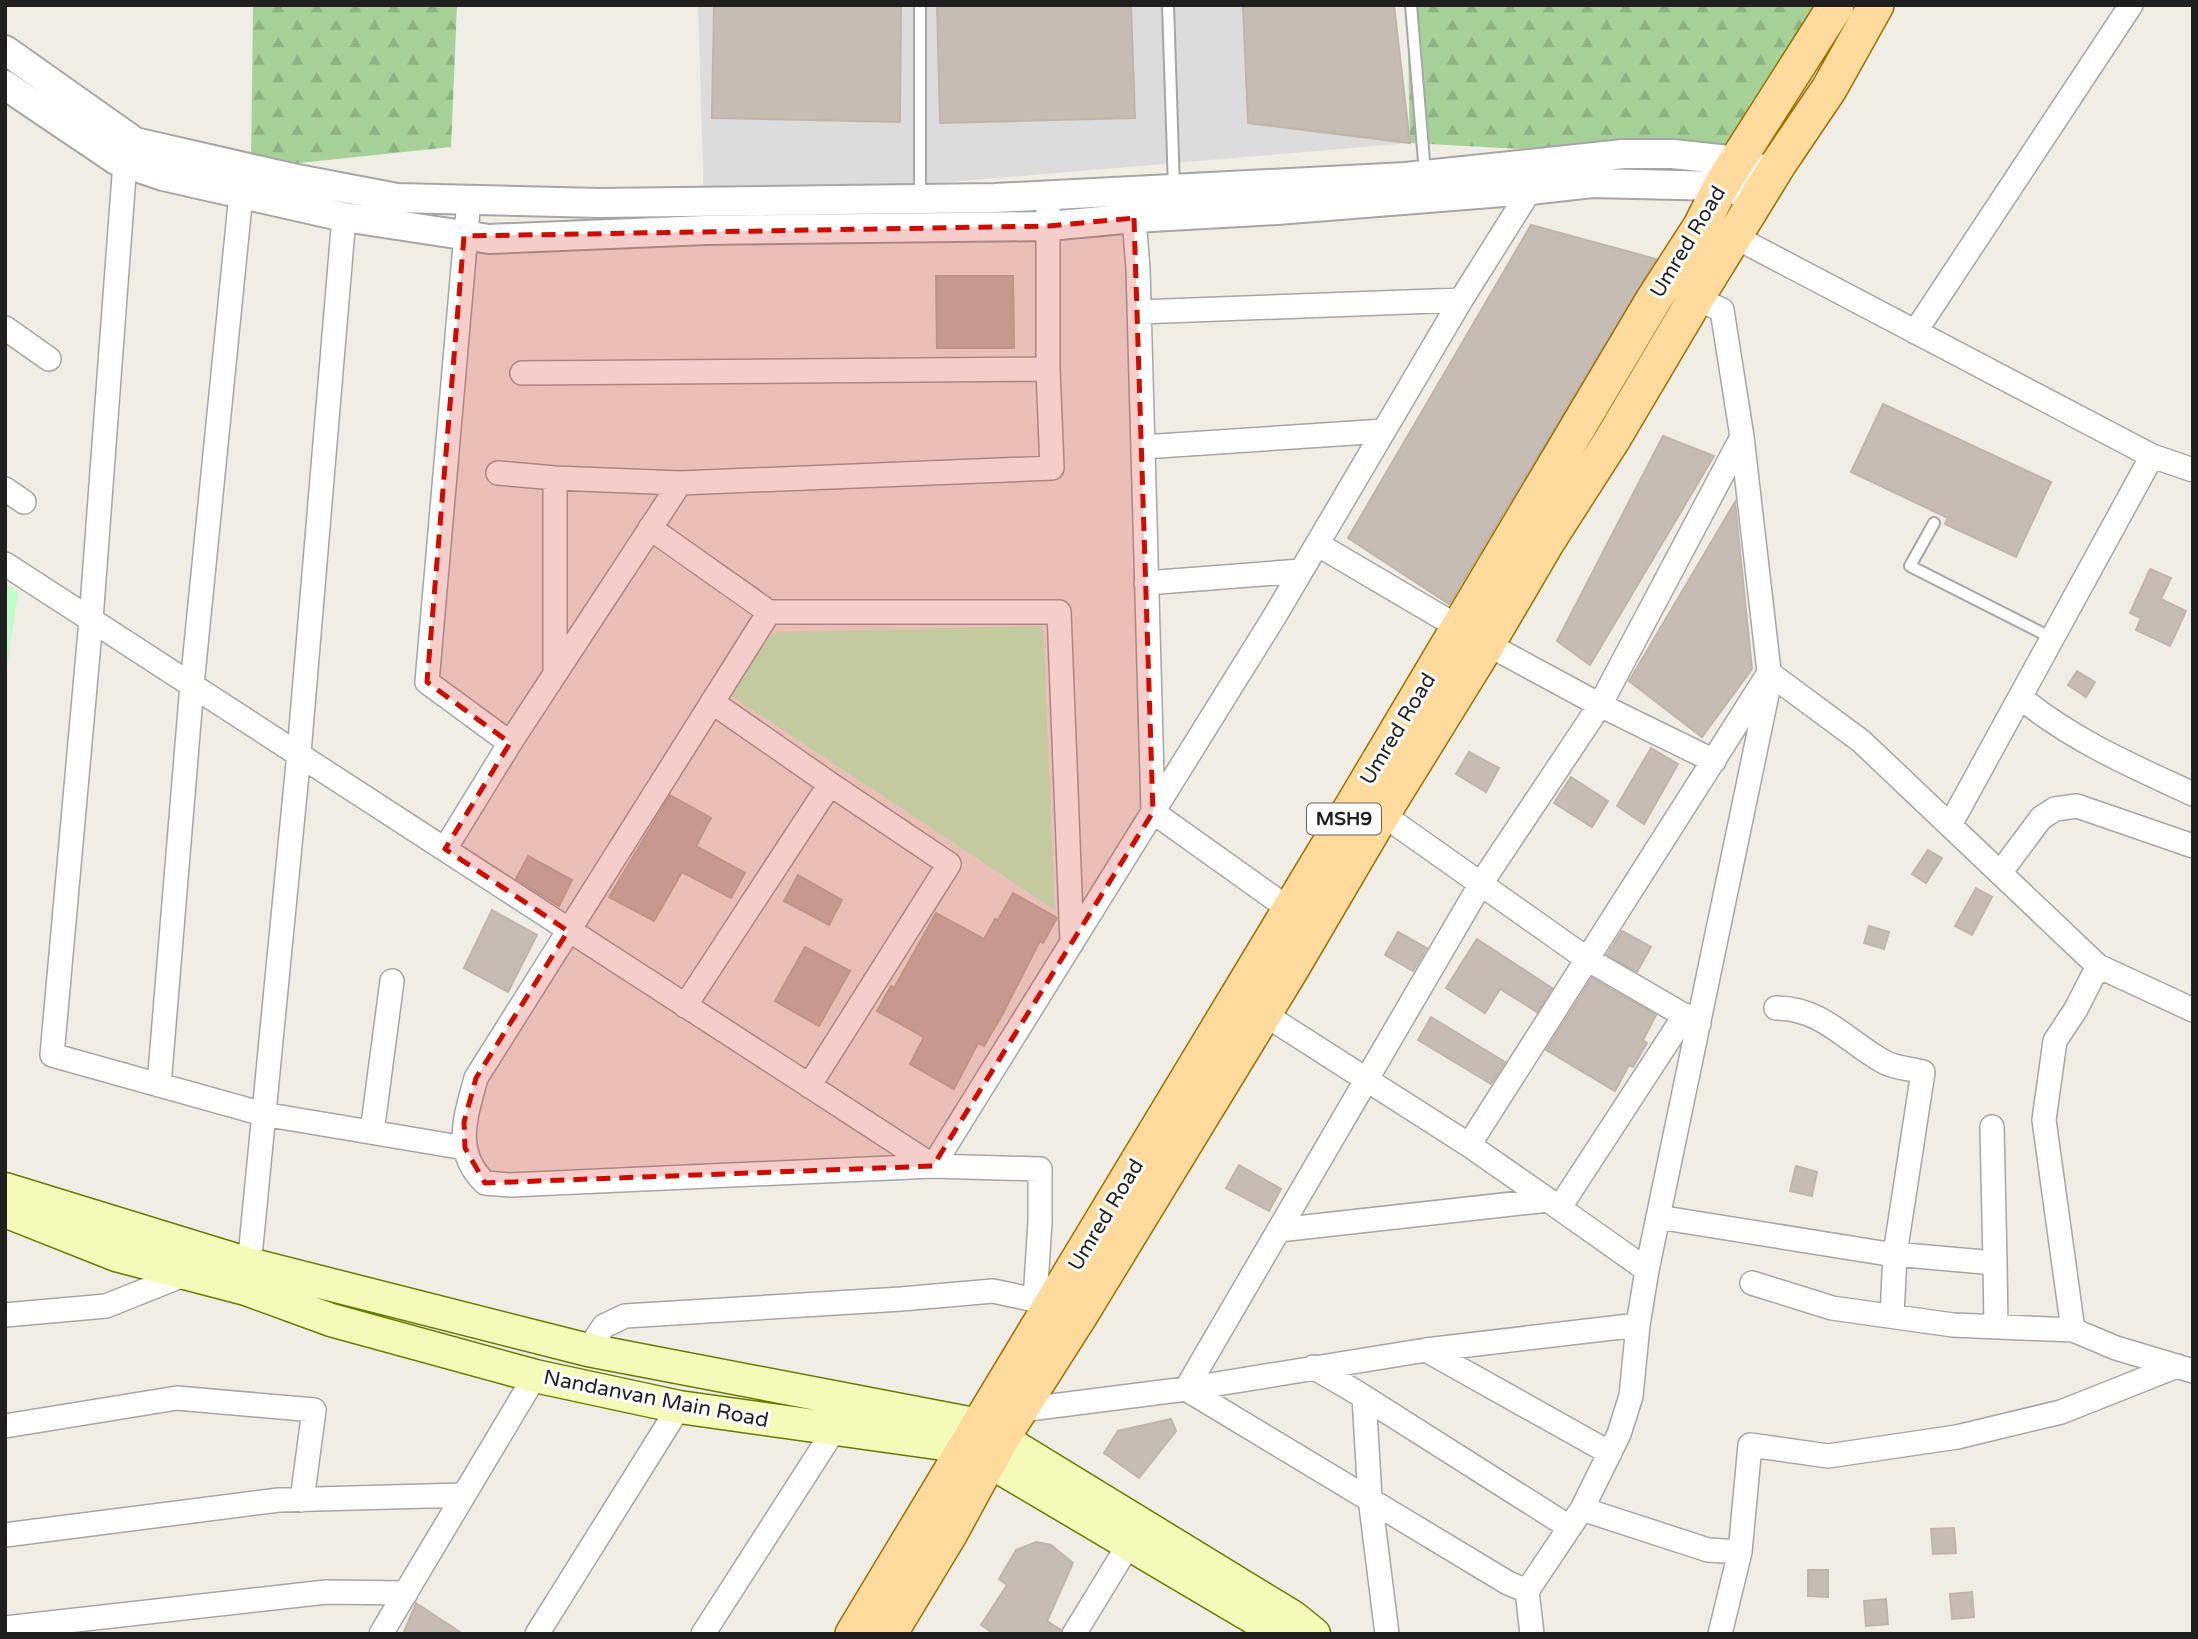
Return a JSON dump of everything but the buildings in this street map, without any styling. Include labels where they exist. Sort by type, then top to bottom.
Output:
[{"type":"main road","name":"Umred Road","points":[[853,1634],[1009,1402],[1054,1310],[1289,909],[1473,636],[1602,386],[1730,173],[1836,5]]},
{"type":"main road","points":[[1054,1310],[1264,1014],[1382,814],[1473,636],[1548,540],[1766,185],[1829,89],[1876,5]]},
{"type":"main road","points":[[1602,386],[1633,405]]},
{"type":"main road","points":[[5,1189],[248,1276],[588,1350],[983,1443],[1293,1617],[1314,1634]]},
{"type":"main road","name":"Nandanvan Main Road","points":[[5,1211],[116,1255],[186,1274],[248,1276],[331,1320],[535,1376],[678,1407],[834,1430],[983,1443],[1129,1544],[1280,1634]]},
{"type":"main road","points":[[889,1634],[950,1533],[983,1443]]},
{"type":"street","points":[[1915,332],[2131,5]]},
{"type":"street","points":[[5,50],[135,142],[292,178],[397,198],[599,203],[1048,195],[1425,175],[1623,155],[1673,154],[1766,185]]},
{"type":"street","points":[[5,85],[116,160],[163,176],[344,217],[489,239],[706,230],[1049,226],[1134,218],[1256,212],[1730,173]]},
{"type":"street","points":[[125,162],[91,620],[52,1055],[263,1114],[465,1148]]},
{"type":"street","points":[[933,1166],[1301,571],[1461,300],[1530,190]]},
{"type":"street","points":[[159,1085],[192,685],[241,194]]},
{"type":"street","points":[[498,473],[680,483],[1052,468],[1048,369],[1048,195]]},
{"type":"street","points":[[469,199],[426,682],[510,743]]},
{"type":"street","points":[[248,1276],[299,753],[344,217]]},
{"type":"street","points":[[1134,218],[1153,812]]},
{"type":"street","points":[[1704,220],[2152,456],[2193,470]]},
{"type":"street","points":[[1532,1634],[1527,1591],[1576,1518],[1619,1434],[1631,1396],[1638,1325],[1692,1019],[1770,680],[1742,436],[1722,310],[1696,298],[1668,277]]},
{"type":"street","points":[[1139,312],[1461,300]]},
{"type":"street","points":[[5,328],[49,359]]},
{"type":"street","points":[[522,373],[1048,369]]},
{"type":"street","points":[[1143,447],[1384,431]]},
{"type":"street","points":[[1186,1389],[1480,885],[1600,705],[1742,436]]},
{"type":"street","points":[[1950,825],[2152,456]]},
{"type":"street","points":[[555,478],[555,674]]},
{"type":"street","points":[[445,849],[510,743],[680,483]]},
{"type":"street","points":[[650,528],[769,612],[1059,612],[1072,943]]},
{"type":"street","points":[[1317,544],[1473,636],[1600,705],[1714,761]]},
{"type":"street","points":[[5,564],[933,1166]]},
{"type":"street","points":[[1146,583],[1301,571]]},
{"type":"street","points":[[588,1350],[604,1326],[625,1317],[901,1299],[993,1290],[1054,1310],[1040,1222],[1040,1169],[933,1166],[510,1185],[485,1183],[474,1172],[465,1148],[464,1122],[476,1077],[769,612]]},
{"type":"street","points":[[1469,1145],[1769,673]]},
{"type":"street","points":[[1769,673],[1861,741],[2098,966],[2193,1010]]},
{"type":"street","points":[[2020,697],[2047,719],[2107,754],[2193,794]]},
{"type":"street","points":[[712,702],[949,864],[809,1086]]},
{"type":"street","points":[[685,1006],[830,785]]},
{"type":"street","points":[[2000,873],[2041,818],[2055,809],[2077,806],[2193,846]]},
{"type":"street","points":[[1153,812],[1289,909]]},
{"type":"street","points":[[1382,814],[1587,959],[1692,1019]]},
{"type":"street","points":[[2073,1331],[2044,1120],[2055,1041],[2076,1009],[2098,966]]},
{"type":"street","points":[[372,1132],[392,981]]},
{"type":"street","points":[[1776,1008],[1788,1008],[1813,1015],[1888,1063],[1923,1072],[1895,1254],[1892,1317]]},
{"type":"street","points":[[1264,1014],[1469,1145],[1647,1270]]},
{"type":"street","points":[[1279,1230],[1554,1203],[1692,1019]]},
{"type":"street","points":[[1992,1127],[1996,1327]]},
{"type":"street","points":[[1658,1217],[1895,1254],[1995,1263]]},
{"type":"street","points":[[5,1315],[106,1306],[186,1274]]},
{"type":"street","points":[[1752,1283],[1832,1308],[1892,1317],[1953,1325],[2073,1331],[2116,1348],[2185,1369]]},
{"type":"street","points":[[1009,1402],[1186,1389],[1426,1350],[1638,1325]]},
{"type":"street","points":[[1426,1350],[1610,1453]]},
{"type":"street","points":[[1313,1367],[1576,1518],[1708,1550],[1740,1552]]},
{"type":"street","points":[[1720,1634],[1740,1552],[1750,1445],[1828,1455],[1957,1437],[2062,1412],[2185,1369]]},
{"type":"street","points":[[381,1634],[535,1376]]},
{"type":"street","points":[[1186,1389],[1508,1583],[1527,1591]]},
{"type":"street","points":[[1364,1397],[1370,1498],[1387,1634]]},
{"type":"street","points":[[5,1426],[177,1398],[314,1410],[302,1500]]},
{"type":"street","points":[[537,1634],[678,1407]]},
{"type":"street","points":[[703,1634],[834,1430]]},
{"type":"street","points":[[5,1535],[279,1500],[464,1495]]},
{"type":"street","points":[[1074,1634],[1129,1544]]},
{"type":"street","points":[[5,1628],[326,1592],[406,1593]]},
{"type":"lane","points":[[920,5],[920,198]]},
{"type":"lane","points":[[1168,5],[1174,188]]},
{"type":"lane","points":[[1410,5],[1425,175]]},
{"type":"lane","points":[[1934,523],[1910,566],[2052,638]]},
{"type":"highlighted area","points":[[1134,218],[1153,812],[933,1166],[485,1183],[465,1148],[464,1122],[476,1078],[568,931],[445,849],[510,743],[427,682],[464,236],[1049,226]]},
{"type":"shaded area","points":[[698,5],[1394,5],[1410,143],[704,203]]},
{"type":"green space","points":[[253,5],[457,5],[451,147],[251,168]]},
{"type":"green space","points":[[1407,5],[1836,5],[1738,161],[1410,143]]},
{"type":"green space","points":[[5,584],[18,592],[5,683]]},
{"type":"green space","points":[[1043,626],[1055,910],[732,696],[767,638],[778,632]]}]
